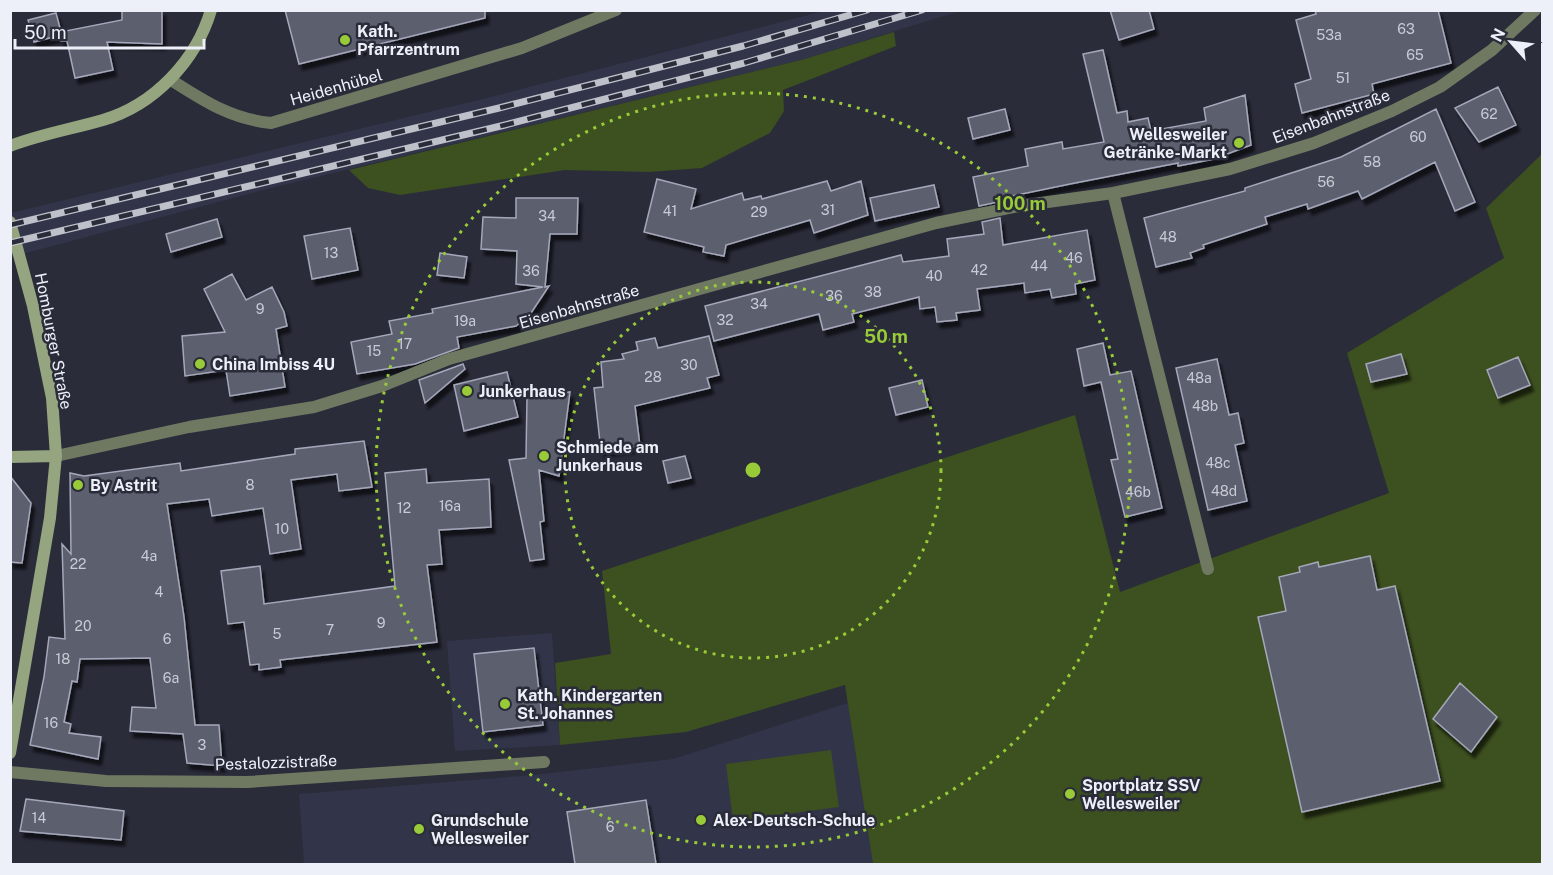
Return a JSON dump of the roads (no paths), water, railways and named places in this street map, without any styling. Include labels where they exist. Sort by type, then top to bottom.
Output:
[{"type":"main road","points":[[10,146],[41,134],[105,120],[145,101],[171,80],[195,47],[206,28],[211,10]]},
{"type":"main road","name":"Homburger Straße","points":[[10,222],[33,306],[52,399],[56,456],[50,518],[10,753]]},
{"type":"main road","points":[[10,457],[56,456]]},
{"type":"street","name":"Heidenhübel","points":[[171,80],[221,111],[246,120],[271,123],[522,48],[588,15],[616,10]]},
{"type":"street","name":"Eisenbahnstraße","points":[[56,456],[189,427],[314,407],[382,386],[449,359],[936,223],[1019,206],[1113,193],[1230,169],[1314,143],[1392,111],[1440,87],[1492,50],[1535,10]]},
{"type":"street","points":[[1113,193],[1208,569]]},
{"type":"street","name":"Pestalozzistraße","points":[[10,772],[106,781],[247,782],[544,762]]},
{"type":"railway","points":[[10,225],[499,108],[743,46],[867,10]]},
{"type":"railway","points":[[10,243],[505,125],[744,63],[922,10]]},
{"type":"place","name":"Kath. Pfarrzentrum","points":[[345,40]]},
{"type":"place","name":"Wellesweiler Getränke-Markt","points":[[1239,143]]},
{"type":"place","name":"China Imbiss 4U","points":[[200,364]]},
{"type":"place","name":"Junkerhaus","points":[[467,391]]},
{"type":"place","name":"Schmiede am Junkerhaus","points":[[544,456]]},
{"type":"place","name":"By Astrit","points":[[78,485]]},
{"type":"place","name":"Kath. Kindergarten St. Johannes","points":[[505,704]]},
{"type":"place","name":"Sportplatz SSV Wellesweiler","points":[[1070,794]]},
{"type":"place","name":"Alex-Deutsch-Schule","points":[[701,820]]},
{"type":"place","name":"Grundschule Wellesweiler","points":[[419,829]]}]
